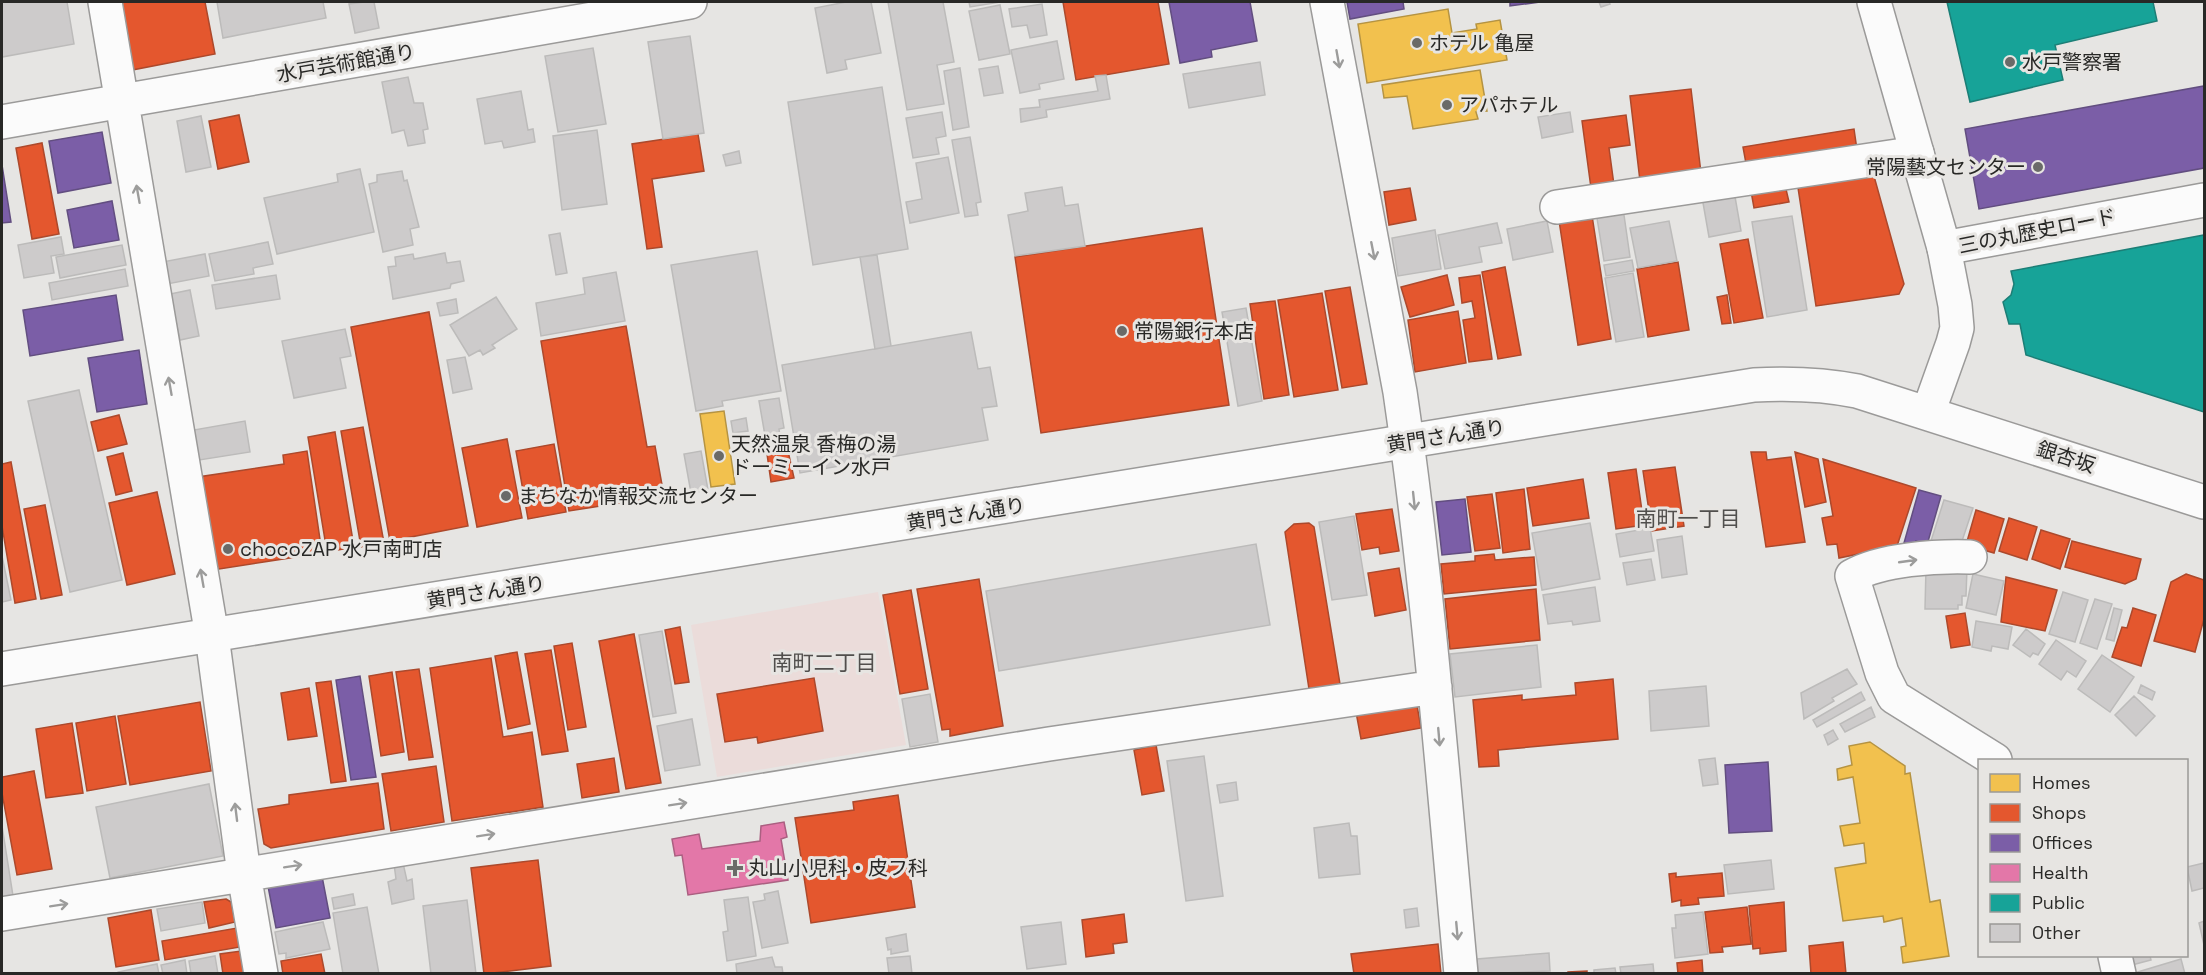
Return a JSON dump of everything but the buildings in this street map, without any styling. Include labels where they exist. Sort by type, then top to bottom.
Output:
[{"type":"main road","points":[[105,2],[212,636],[244,874],[261,974]]},
{"type":"main road","name":"水戸芸術館通り","points":[[2,122],[690,2]]},
{"type":"main road","points":[[1328,2],[1408,443],[1435,687],[1461,974]]},
{"type":"main road","name":"三の丸歴史ロード","points":[[1874,2],[1944,248],[2205,200]]},
{"type":"main road","points":[[1557,207],[1917,153]]},
{"type":"main road","points":[[1928,412],[1957,328],[1944,248]]},
{"type":"main road","name":"黄門さん通り","points":[[2,669],[1408,443],[1754,385],[1818,384],[1857,391],[1928,412]]},
{"type":"main road","name":"銀杏坂","points":[[1928,412],[2205,502]]},
{"type":"main road","points":[[1970,557],[1942,556],[1867,567],[1852,576],[1882,672],[1894,697],[1993,759]]},
{"type":"main road","points":[[2,914],[1049,744],[1435,687]]},
{"type":"main road","points":[[2115,957],[2119,974]]},
{"type":"shaded area","points":[[878,592],[906,745],[717,777],[691,625]]},
{"type":"place","name":"ホテル 亀屋","points":[[1417,43]]},
{"type":"place","name":"水戸警察署","points":[[2010,62]]},
{"type":"place","name":"アパホテル","points":[[1447,105]]},
{"type":"place","name":"常陽藝文センター","points":[[2038,167]]},
{"type":"place","name":"常陽銀行本店","points":[[1122,331]]},
{"type":"place","name":"天然温泉 香梅の湯 ドーミーイン水戸","points":[[719,456]]},
{"type":"place","name":"まちなか情報交流センター","points":[[506,496]]},
{"type":"place","name":"chocoZAP 水戸南町店","points":[[228,549]]},
{"type":"place","name":"丸山小児科・皮フ科","points":[[735,868]]},
{"type":"district","name":"南町一丁目","points":[[1688,519]]},
{"type":"district","name":"南町二丁目","points":[[824,663]]}]
